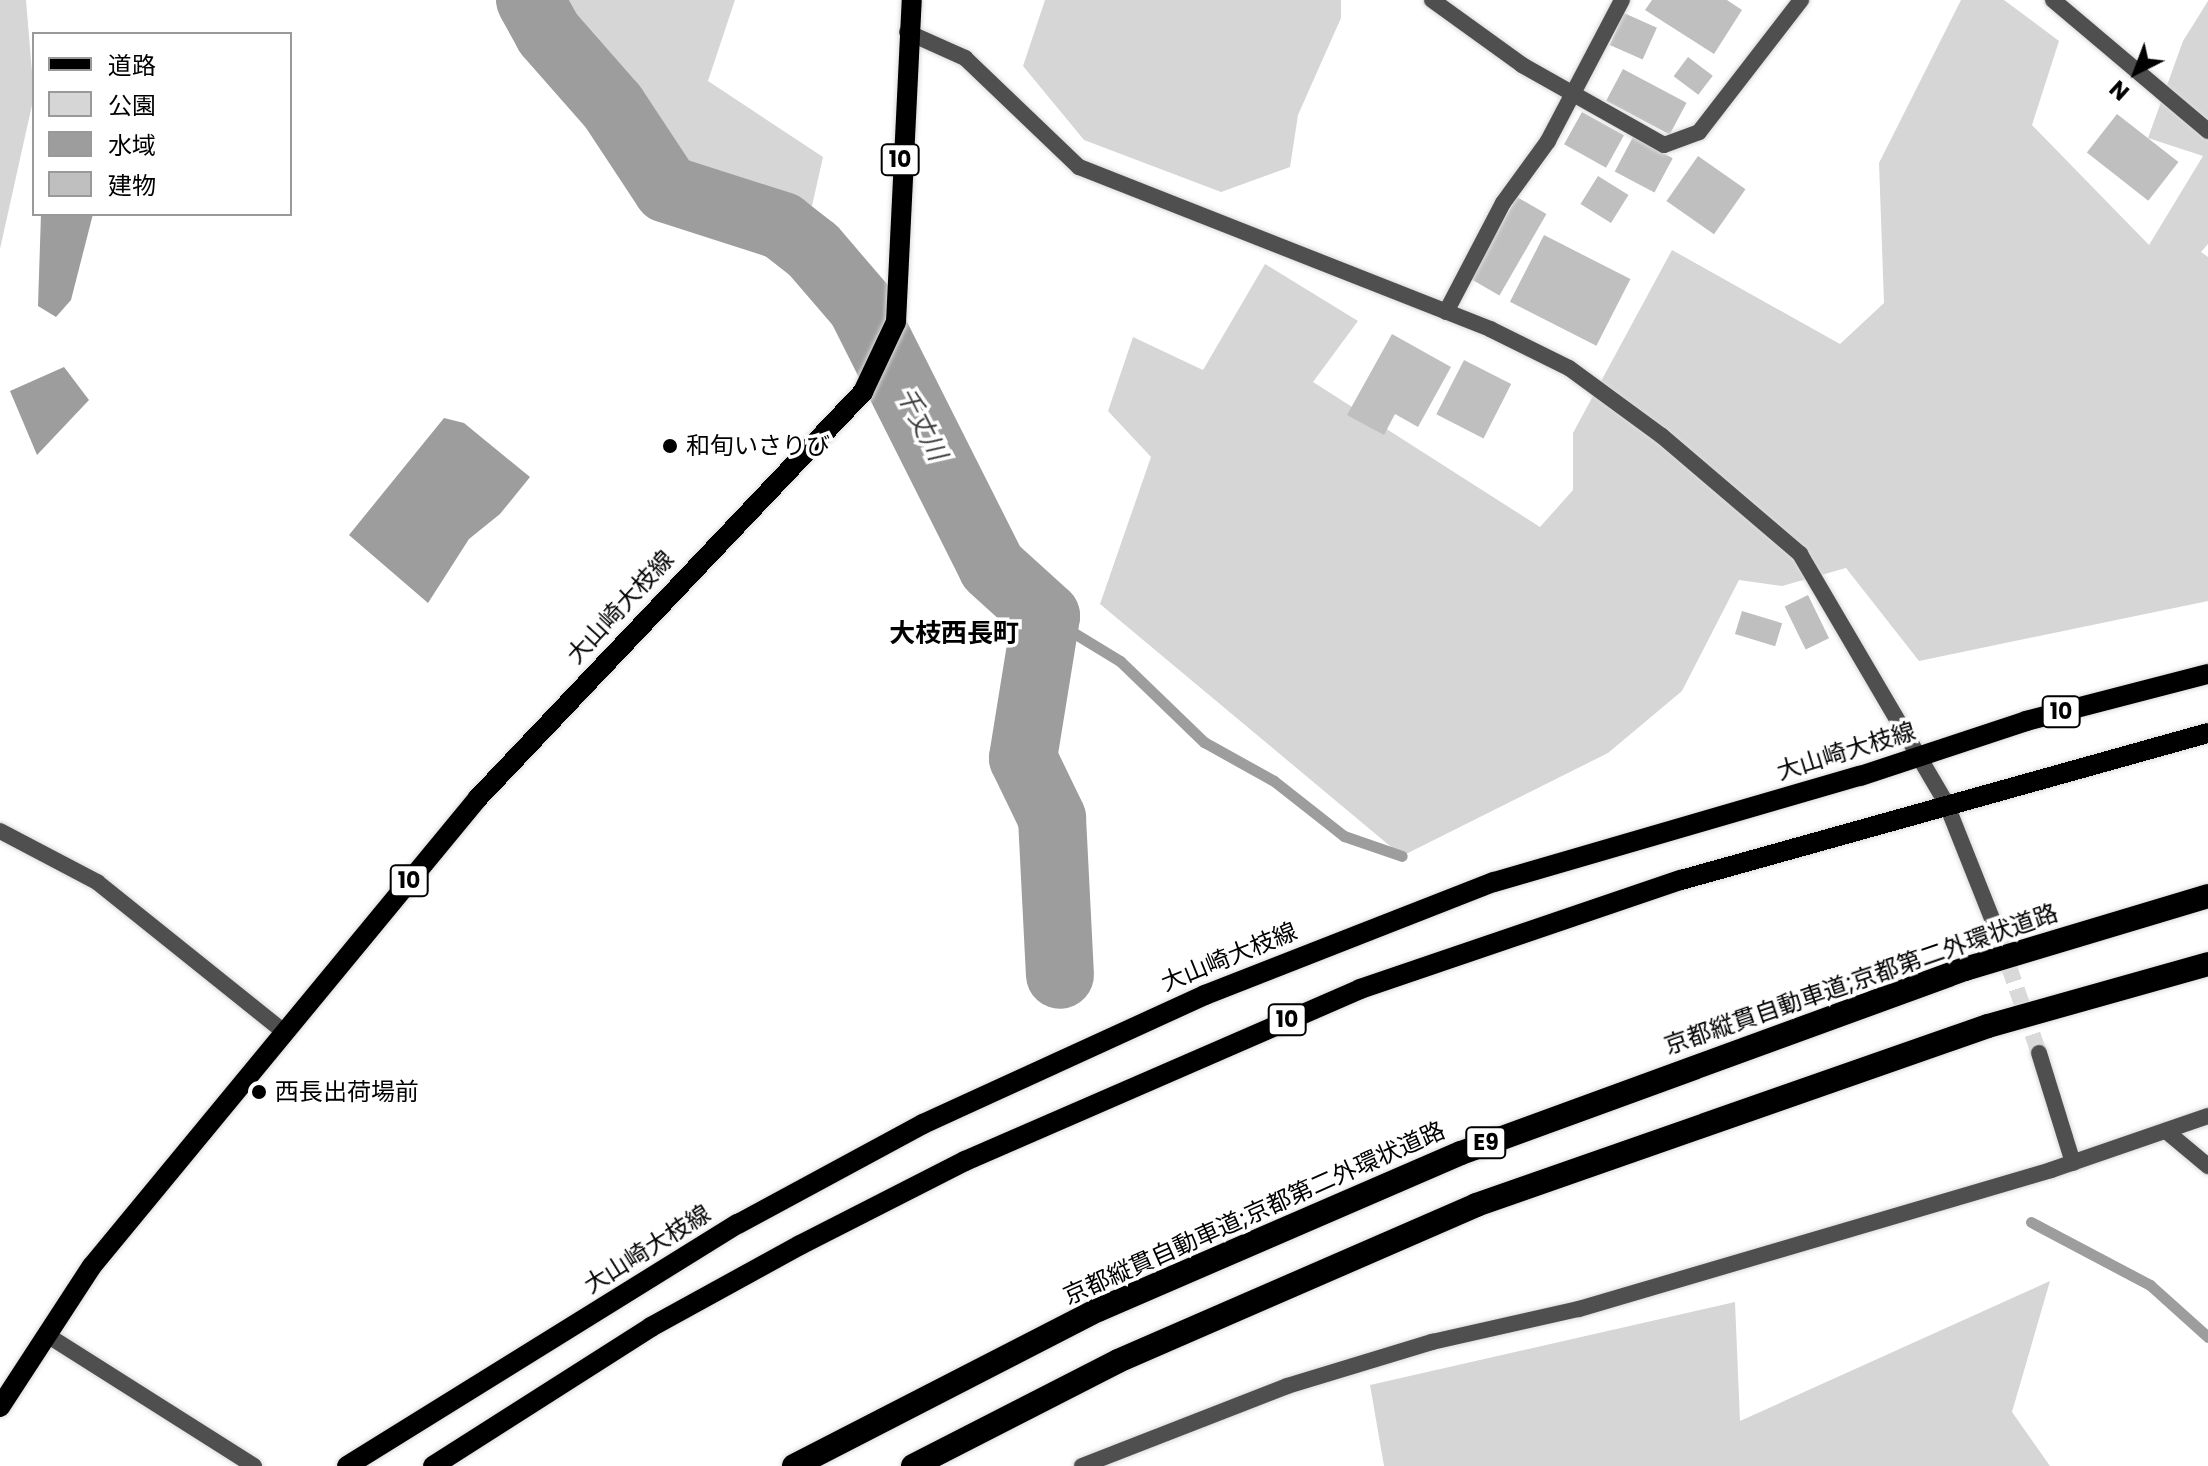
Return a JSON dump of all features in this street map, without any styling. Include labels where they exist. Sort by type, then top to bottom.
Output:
[{"type":"highway","name":"京都縦貫自動車道;京都第二外環状道路","points":[[794,1466],[1098,1310],[1461,1153],[1965,969],[2208,896]]},
{"type":"highway","name":"E9","points":[[913,1466],[1118,1361],[1476,1205],[1959,1036],[2208,964]]},
{"type":"main road","name":"大山崎大枝線","points":[[0,1407],[92,1266],[282,1030],[478,798],[863,392],[896,322],[907,32],[912,0]]},
{"type":"main road","name":"大山崎大枝線","points":[[347,1466],[738,1224],[1061,1056],[1494,882],[1917,757],[2026,721],[2208,674]]},
{"type":"main road","name":"10","points":[[433,1466],[651,1327],[800,1245],[1166,1070],[1360,989],[1524,930],[1946,803],[2208,733]]},
{"type":"street","points":[[1432,0],[1573,93],[1664,145],[1699,132],[1801,0]]},
{"type":"street","points":[[1446,312],[1503,203],[1548,141],[1622,0]]},
{"type":"street","points":[[2053,0],[2208,131]]},
{"type":"street","points":[[907,32],[965,58],[1079,167],[1446,312],[1569,368],[1662,436],[1800,554],[1946,803],[1993,921]]},
{"type":"street","points":[[0,831],[97,882],[282,1030]]},
{"type":"street","points":[[2039,1053],[2073,1163]]},
{"type":"street","points":[[1082,1466],[1287,1386],[1432,1342],[1579,1309],[2073,1163],[2208,1116]]},
{"type":"street","points":[[2166,1131],[2208,1166]]},
{"type":"street","points":[[47,1335],[254,1466]]},
{"type":"green space","points":[[0,0],[26,0],[32,105],[0,249]]},
{"type":"green space","points":[[561,0],[735,0],[708,81],[823,157],[810,215],[687,174]]},
{"type":"green space","points":[[1045,0],[1341,0],[1341,18],[1298,115],[1290,167],[1221,192],[1084,140],[1023,66]]},
{"type":"green space","points":[[1961,0],[2004,0],[2059,41],[2032,125],[2149,245],[2203,156],[2148,138],[2183,41],[2208,1],[2208,244],[2201,252],[2208,257],[2208,601],[1919,661],[1846,568],[1782,586],[1739,580],[1682,691],[1608,753],[1402,856],[1100,604],[1151,457],[1108,411],[1133,337],[1203,370],[1265,264],[1358,321],[1313,382],[1540,527],[1573,490],[1573,433],[1672,250],[1840,344],[1884,303],[1879,163]]},
{"type":"green space","points":[[2050,1281],[2012,1412],[2050,1466],[1384,1466],[1370,1385],[1735,1302],[1740,1421]]},
{"type":"water","points":[[41,216],[92,216],[71,300],[56,317],[38,306]]},
{"type":"water","points":[[64,367],[89,400],[37,455],[10,391]]},
{"type":"water","points":[[444,418],[464,423],[530,477],[500,514],[469,539],[428,603],[349,535]]},
{"type":"building","points":[[1652,0],[1727,0],[1742,10],[1714,54],[1645,10]]},
{"type":"building","points":[[1624,13],[1657,28],[1643,60],[1610,45]]},
{"type":"building","points":[[1688,57],[1713,76],[1698,95],[1674,76]]},
{"type":"building","points":[[1623,69],[1687,103],[1670,135],[1606,101]]},
{"type":"building","points":[[1582,112],[1624,135],[1606,168],[1564,144]]},
{"type":"building","points":[[2117,114],[2178,162],[2148,201],[2087,153]]},
{"type":"building","points":[[1633,137],[1673,158],[1654,193],[1615,171]]},
{"type":"building","points":[[1698,156],[1746,189],[1714,234],[1666,201]]},
{"type":"building","points":[[1598,176],[1629,195],[1611,223],[1581,204]]},
{"type":"building","points":[[1517,197],[1546,214],[1499,295],[1470,278]]},
{"type":"building","points":[[1544,235],[1630,279],[1596,346],[1510,302]]},
{"type":"building","points":[[1392,334],[1451,367],[1418,427],[1395,414],[1384,435],[1347,415]]},
{"type":"building","points":[[1464,360],[1511,384],[1484,438],[1436,414]]},
{"type":"building","points":[[1808,595],[1829,638],[1806,650],[1785,606]]},
{"type":"building","points":[[1742,611],[1782,623],[1775,646],[1735,634]]},
{"type":"waterway","name":"千丈川","points":[[530,0],[548,33],[613,107],[667,189],[782,226],[813,250],[861,306],[992,567],[1046,616],[1023,758],[1052,818],[1060,975]]},
{"type":"waterway","points":[[1046,616],[1120,661],[1204,742],[1274,781],[1344,836],[1402,856]]},
{"type":"waterway","points":[[2031,1222],[2150,1285],[2208,1337]]},
{"type":"tunnel","points":[[1993,921],[2039,1053]]},
{"type":"place","name":"和旬いさりび","points":[[670,446]]},
{"type":"place","name":"西長出荷場前","points":[[259,1092]]},
{"type":"district","name":"大枝西長町","points":[[954,634]]}]
